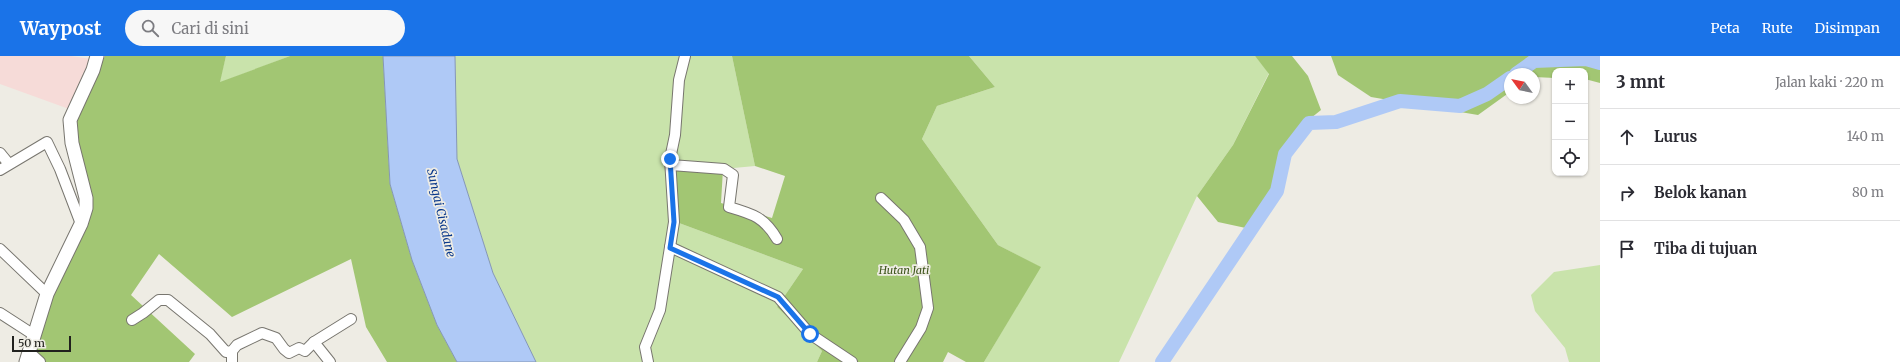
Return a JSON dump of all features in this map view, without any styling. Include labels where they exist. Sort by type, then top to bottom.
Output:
[{"type":"main road","points":[[28,357],[47,294],[81,224],[86,208],[86,198],[72,143],[70,120],[93,70],[96,56]]},
{"type":"street","points":[[648,362],[645,346],[660,310],[674,222],[671,165],[679,80],[685,56]]},
{"type":"street","points":[[0,170],[47,142],[60,169],[81,224]]},
{"type":"street","points":[[0,153],[9,164]]},
{"type":"street","points":[[671,165],[724,169],[733,175],[728,207],[753,214],[770,228],[777,239]]},
{"type":"street","points":[[881,198],[904,220],[920,247],[928,308],[921,328],[900,362]]},
{"type":"street","points":[[670,248],[778,297],[810,334],[852,362]]},
{"type":"street","points":[[0,249],[47,294]]},
{"type":"street","points":[[132,320],[159,300],[168,300],[210,334],[222,349],[226,352],[232,351]]},
{"type":"street","points":[[0,313],[34,336]]},
{"type":"street","points":[[232,362],[232,351],[237,345],[262,333],[276,338],[289,353],[299,348],[306,351],[314,342],[351,318]]},
{"type":"street","points":[[314,342],[330,362]]},
{"type":"street","points":[[28,357],[40,362]]},
{"type":"shaded area","points":[[0,56],[71,56],[91,59],[69,109],[0,84]]},
{"type":"green space","points":[[105,56],[226,56],[220,82],[290,56],[383,56],[390,184],[412,260],[437,325],[457,362],[387,362],[366,327],[351,259],[232,317],[159,254],[131,295],[195,354],[189,362],[29,362],[45,308],[87,211],[70,148],[76,118]]},
{"type":"green space","points":[[226,56],[290,56],[219,83]]},
{"type":"green space","points":[[455,56],[732,56],[755,166],[723,169],[679,223],[803,269],[777,307],[822,351],[817,362],[536,362],[493,273],[457,159]]},
{"type":"green space","name":"Hutan Jati","points":[[732,56],[969,56],[995,87],[937,106],[922,139],[998,245],[1041,267],[984,362],[966,362],[948,352],[943,362],[817,362],[822,351],[777,307],[803,269],[679,223],[674,164],[723,169],[721,203],[772,218],[785,176],[755,166]]},
{"type":"green space","points":[[969,56],[1255,56],[1269,73],[1233,145],[1197,196],[1119,362],[984,362],[1040,267],[998,245],[922,139],[937,106],[995,87]]},
{"type":"green space","points":[[1255,56],[1292,56],[1308,76],[1321,110],[1301,126],[1276,202],[1255,230],[1218,222],[1197,196],[1233,145],[1269,74]]},
{"type":"green space","points":[[1331,56],[1600,56],[1600,83],[1588,80],[1588,68],[1552,68],[1552,78],[1540,77],[1540,68],[1504,68],[1504,96],[1478,115],[1371,97],[1338,75]]},
{"type":"green space","points":[[1600,265],[1600,362],[1569,362],[1565,348],[1535,311],[1531,295],[1554,272]]},
{"type":"water","name":"Sungai Cisadane","points":[[383,56],[455,56],[457,159],[493,273],[536,362],[457,362],[437,325],[412,260],[390,184]]},
{"type":"waterway","points":[[1524,68],[1534,61],[1586,59],[1600,63]]},
{"type":"waterway","points":[[1162,362],[1277,191],[1285,154],[1309,123],[1336,122],[1400,101],[1460,106],[1487,94],[1504,82]]},
{"type":"route","points":[[670,159],[674,222],[670,248],[778,297],[810,334]]}]
